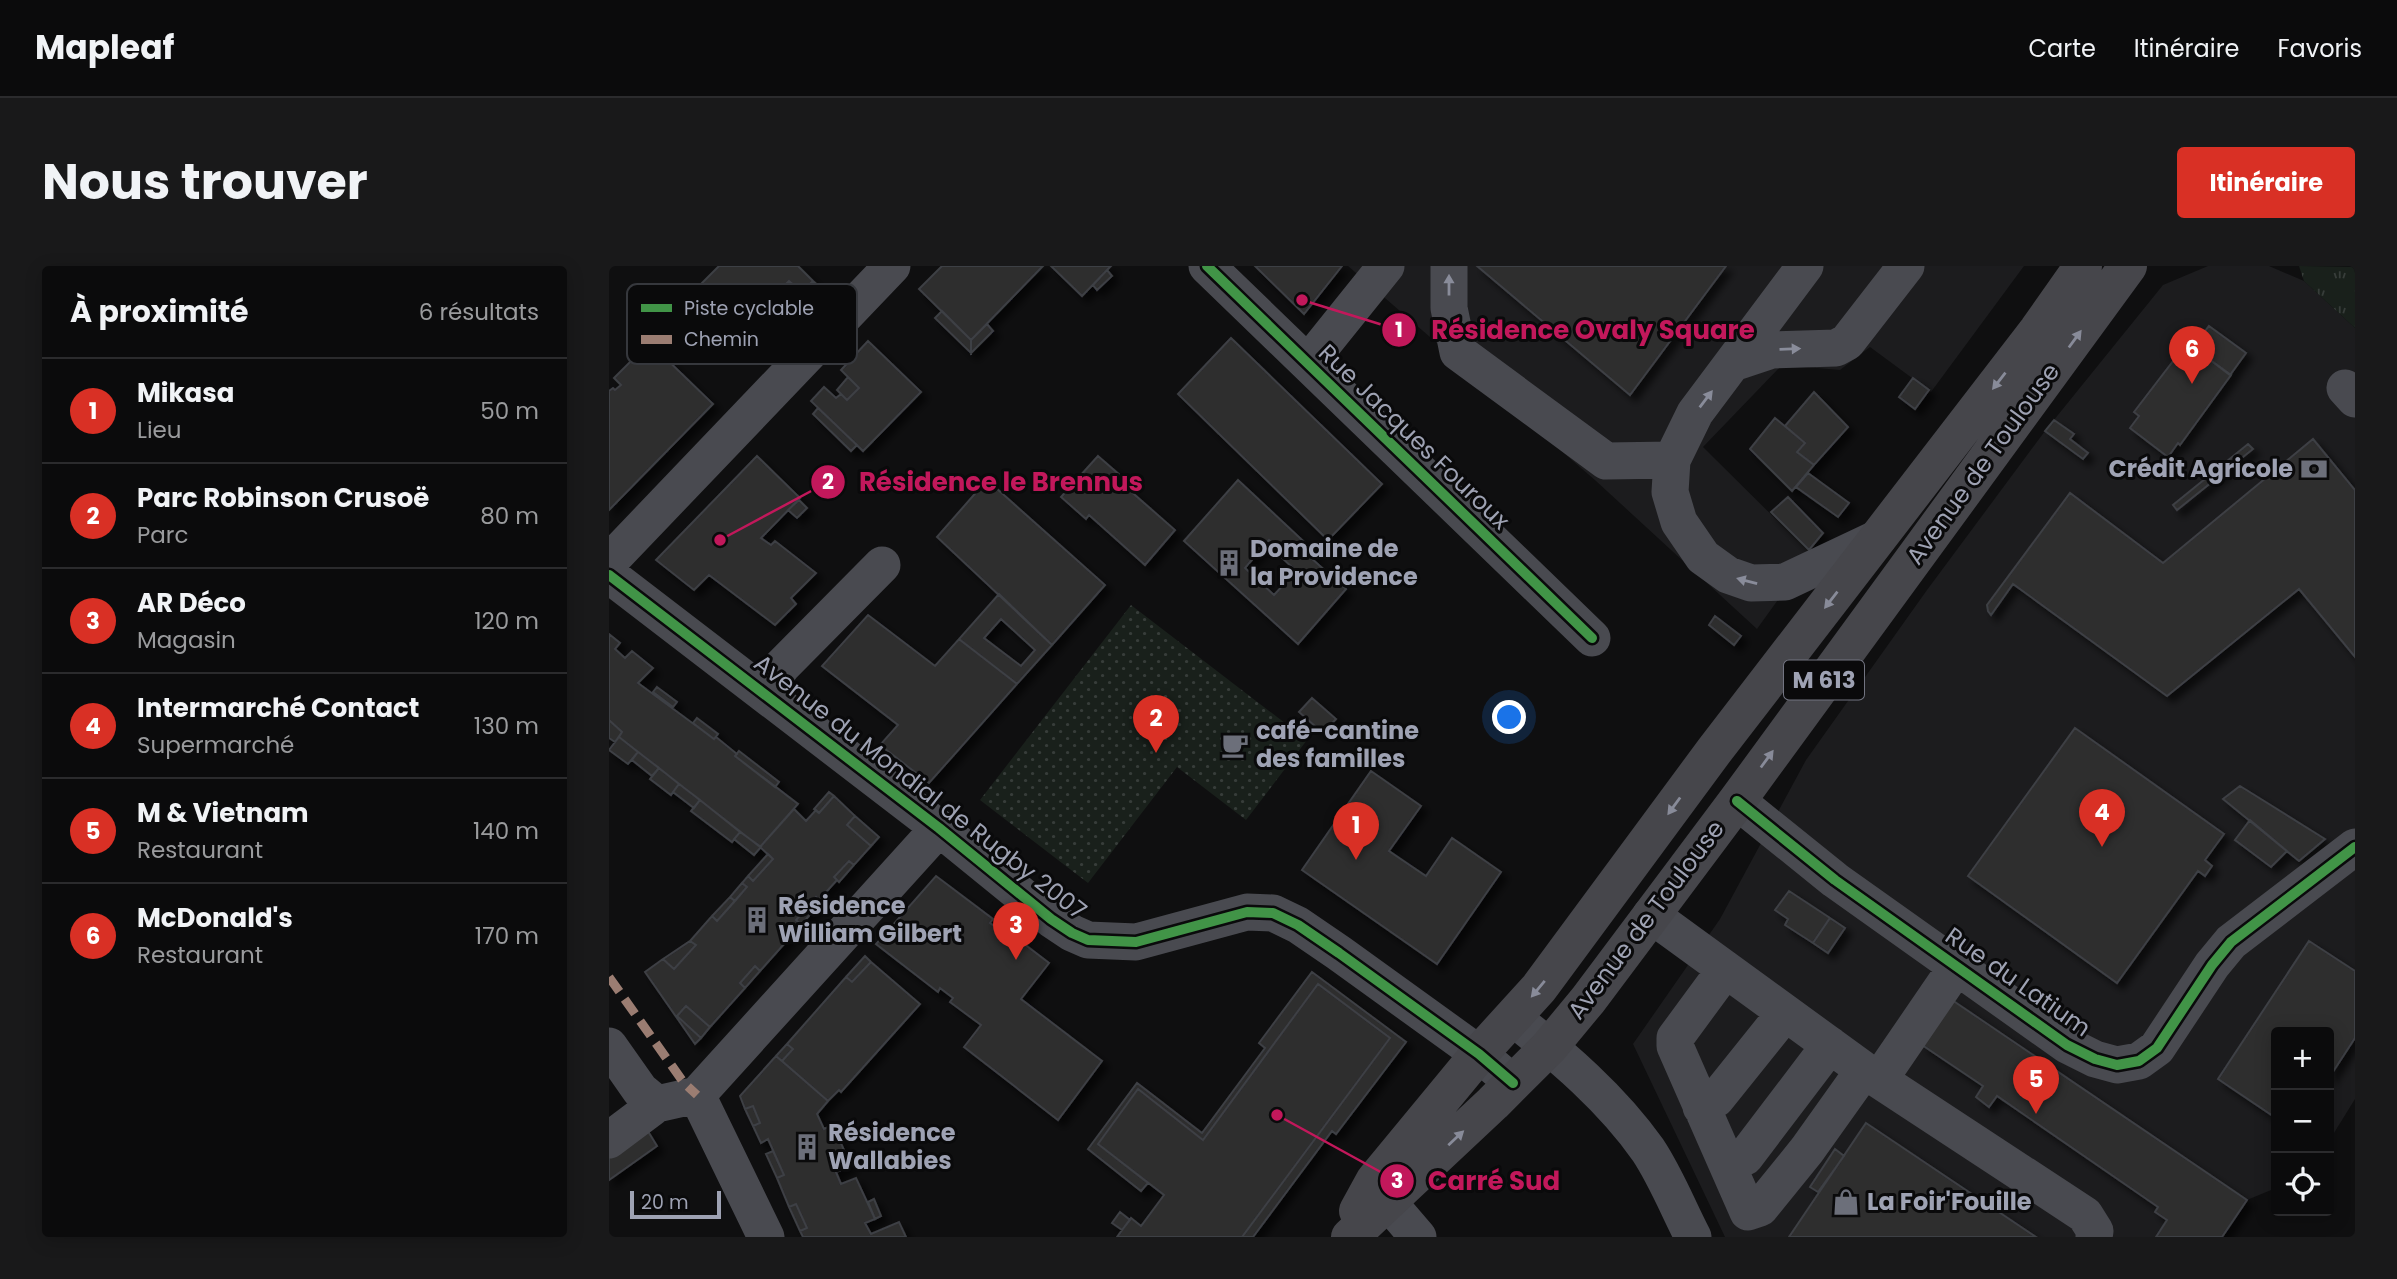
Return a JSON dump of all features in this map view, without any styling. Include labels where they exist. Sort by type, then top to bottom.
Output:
[{"type":"main road","points":[[2039,330],[2036,310],[2059,266]]},
{"type":"main road","name":"Avenue de Toulouse","points":[[1343,1237],[1375,1180],[1479,1054],[1546,980],[1714,751],[2039,330],[2083,266]]},
{"type":"main road","name":"Avenue de Toulouse","points":[[1350,1237],[1513,1083],[1549,1047],[1588,1000],[2130,267]]},
{"type":"street","points":[[857,303],[892,266]]},
{"type":"street","name":"Rue Jacques Fouroux","points":[[1207,266],[1592,638]]},
{"type":"street","points":[[1308,363],[1386,266]]},
{"type":"street","points":[[1449,266],[1449,308],[1458,352],[1606,461],[1672,460]]},
{"type":"street","points":[[1805,266],[1695,413],[1672,460],[1669,492],[1679,522],[1703,557],[1728,575],[1751,583],[1785,582],[1878,538]]},
{"type":"street","points":[[1733,363],[1772,350],[1836,348],[1847,342],[1906,266]]},
{"type":"street","points":[[609,562],[798,364]]},
{"type":"street","points":[[763,692],[782,666],[882,565]]},
{"type":"street","name":"Avenue du Mondial de Rugby 2007","points":[[609,575],[939,828],[1051,919],[1088,940],[1136,942],[1247,912],[1273,913],[1299,925],[1479,1054],[1513,1083]]},
{"type":"street","name":"Rue du Latium","points":[[1737,801],[1835,880],[2076,1049],[2095,1059],[2117,1065],[2140,1061],[2157,1048],[2212,965],[2231,942],[2355,847]]},
{"type":"street","points":[[609,1140],[657,1104],[697,1095],[939,828]]},
{"type":"street","points":[[1651,915],[1872,1075],[2085,1215],[2095,1231],[2094,1237]]},
{"type":"street","points":[[1725,970],[1675,1038],[1675,1046],[1748,1212],[1760,1208],[1872,1075],[1957,966]]},
{"type":"street","points":[[1701,1107],[1716,1100],[1785,1013]]},
{"type":"street","points":[[1513,1018],[1549,1047],[1606,1101],[1649,1152],[1693,1237]]},
{"type":"street","points":[[1727,1164],[1745,1157],[1830,1045]]},
{"type":"street","points":[[609,1046],[640,1090],[657,1104]]},
{"type":"street","points":[[697,1095],[766,1237]]},
{"type":"street","points":[[1388,1202],[1418,1237]]},
{"type":"shaded area","points":[[1348,266],[2024,266],[1931,392],[1870,347],[1840,370],[1782,365],[1703,447],[1811,554],[1757,629],[1596,481]]},
{"type":"shaded area","points":[[2208,266],[2269,266],[2304,281],[2355,328],[2355,1099],[2334,1133],[2334,1027],[2271,1027],[2271,1190],[2247,1200],[2222,1237],[1725,1237],[1633,1044],[1720,919],[1806,760],[2045,431],[2163,285]]},
{"type":"green space","points":[[2299,266],[2355,267],[2355,328],[2304,281]]},
{"type":"green space","points":[[1131,605],[1307,740],[1246,820],[1177,767],[1088,883],[980,800]]},
{"type":"building","points":[[719,266],[798,266],[813,281],[810,284],[793,284],[789,281],[786,284],[701,284]]},
{"type":"building","points":[[942,266],[1043,266],[971,340],[919,289]]},
{"type":"building","points":[[1051,266],[1111,266],[1082,296]]},
{"type":"building","points":[[1255,266],[1342,266],[1304,314]]},
{"type":"building","points":[[1477,266],[1726,266],[1630,395]]},
{"type":"building","points":[[1107,270],[1112,276],[1097,290],[1093,285]]},
{"type":"building","points":[[942,311],[971,340],[971,353],[935,318]]},
{"type":"building","points":[[987,324],[993,331],[971,353],[971,340]]},
{"type":"building","points":[[2209,326],[2246,353],[2230,375],[2193,347]]},
{"type":"building","points":[[1231,338],[1382,484],[1328,540],[1178,394]]},
{"type":"building","points":[[868,341],[921,392],[863,451],[811,401],[824,387],[836,398],[841,394],[847,400],[859,388],[841,370],[847,364],[857,364],[857,353]]},
{"type":"building","points":[[2187,343],[2231,375],[2180,445],[2178,443],[2168,457],[2130,428],[2139,416],[2134,412]]},
{"type":"building","points":[[628,364],[672,364],[713,404],[609,510],[609,391],[621,385],[614,378]]},
{"type":"building","points":[[848,377],[859,388],[847,400],[837,390]]},
{"type":"building","points":[[1913,378],[1929,390],[1915,409],[1899,397]]},
{"type":"building","points":[[1814,392],[1848,427],[1814,465],[1797,452],[1805,443],[1785,426]]},
{"type":"building","points":[[818,408],[857,445],[851,451],[813,414]]},
{"type":"building","points":[[1775,418],[1805,443],[1797,452],[1814,465],[1792,491],[1750,449]]},
{"type":"building","points":[[2054,420],[2074,434],[2070,439],[2088,453],[2083,459],[2045,431]]},
{"type":"building","points":[[2313,439],[2355,490],[2355,657],[2299,589],[2167,696],[2013,584],[1991,615],[1988,611],[1987,605],[2070,493],[2163,563]]},
{"type":"building","points":[[2248,444],[2253,449],[2177,510],[2173,505]]},
{"type":"building","points":[[757,456],[800,498],[761,538],[771,545],[775,541],[816,573],[791,598],[796,604],[775,625],[709,575],[694,590],[656,560]]},
{"type":"building","points":[[1098,456],[1122,477],[1119,481],[1175,530],[1145,565],[1089,515],[1086,519],[1061,497]]},
{"type":"building","points":[[1808,473],[1849,503],[1838,517],[1796,487]]},
{"type":"building","points":[[987,480],[1105,585],[1052,645],[937,537]]},
{"type":"building","name":"Domaine de la Providence","points":[[1238,480],[1316,553],[1311,558],[1346,589],[1298,644],[1184,541]],"holes":[[[1269,540],[1281,551],[1278,554],[1296,571],[1274,595],[1245,568]]]},
{"type":"building","points":[[1788,497],[1823,533],[1809,550],[1771,512]]},
{"type":"building","points":[[799,500],[807,508],[797,518],[788,510]]},
{"type":"building","points":[[999,594],[1052,645],[1017,684],[959,639]],"holes":[[[1001,619],[1035,650],[1021,666],[984,638]]]},
{"type":"building","points":[[868,615],[935,666],[959,639],[1017,684],[929,783],[880,745],[898,725],[822,666]]},
{"type":"building","points":[[1715,616],[1741,636],[1734,645],[1709,625]]},
{"type":"building","points":[[609,634],[620,643],[615,649],[625,658],[632,651],[653,668],[638,683],[714,739],[716,737],[737,754],[735,756],[798,804],[760,847],[619,737],[622,732],[609,720]]},
{"type":"building","points":[[657,687],[677,702],[673,707],[653,692]]},
{"type":"building","points":[[1312,698],[1336,719],[1323,733],[1299,712]]},
{"type":"building","points":[[697,718],[718,734],[714,739],[693,723]]},
{"type":"building","points":[[609,720],[622,732],[615,742],[609,738]]},
{"type":"building","points":[[2075,728],[2224,834],[2205,860],[2212,866],[2205,876],[2198,871],[2117,983],[1968,876]]},
{"type":"building","points":[[619,737],[638,752],[628,764],[609,750]]},
{"type":"building","points":[[739,751],[779,782],[775,787],[735,756]]},
{"type":"building","points":[[638,752],[659,768],[652,776],[632,760]]},
{"type":"building","points":[[659,768],[679,784],[671,795],[650,779]]},
{"type":"building","points":[[1371,771],[1421,806],[1389,851],[1426,876],[1452,838],[1501,872],[1437,964],[1302,870]]},
{"type":"building","points":[[679,784],[700,800],[694,808],[673,792]]},
{"type":"building","points":[[2240,786],[2325,839],[2299,861],[2223,799]]},
{"type":"building","points":[[829,792],[834,796],[819,813],[814,809]]},
{"type":"building","name":"Résidence William Gilbert","points":[[834,796],[855,816],[847,825],[871,846],[854,865],[849,861],[834,877],[837,880],[819,900],[816,897],[796,920],[801,925],[760,971],[755,966],[740,983],[745,988],[710,1027],[686,1006],[677,1016],[701,1038],[695,1044],[645,972],[663,959],[674,969],[696,945],[690,941],[712,916],[717,921],[747,887],[742,883],[748,876],[753,881],[773,859],[760,847],[794,809],[806,821],[816,810],[819,813]]},
{"type":"building","points":[[700,800],[740,832],[732,842],[691,811]]},
{"type":"building","points":[[855,816],[879,837],[871,846],[847,825]]},
{"type":"building","points":[[2250,820],[2287,851],[2271,867],[2235,840]]},
{"type":"building","points":[[740,832],[761,847],[754,855],[734,839]]},
{"type":"building","points":[[768,854],[773,859],[753,881],[748,876]]},
{"type":"building","points":[[849,861],[854,865],[839,882],[834,877]]},
{"type":"building","points":[[936,876],[993,919],[990,923],[1000,930],[1002,927],[1049,963],[1021,999],[1102,1061],[1058,1120],[964,1047],[981,1025],[950,1002],[953,998],[940,988],[938,992],[876,944]]},
{"type":"building","points":[[742,883],[747,887],[735,901],[730,897]]},
{"type":"building","points":[[1789,891],[1830,918],[1813,943],[1785,925],[1788,919],[1775,910]]},
{"type":"building","points":[[730,897],[735,901],[717,921],[712,916]]},
{"type":"building","points":[[816,897],[821,902],[801,925],[796,920]]},
{"type":"building","points":[[1830,918],[1845,928],[1828,953],[1813,943]]},
{"type":"building","points":[[690,941],[696,945],[674,969],[663,959]]},
{"type":"building","points":[[2309,941],[2355,971],[2355,1038],[2334,1070],[2334,1027],[2271,1027],[2271,1115],[2218,1079]]},
{"type":"building","points":[[865,956],[871,962],[852,982],[846,977]]},
{"type":"building","points":[[871,962],[920,1004],[841,1092],[839,1090],[828,1101],[782,1061],[793,1049],[787,1044],[846,977],[852,982]]},
{"type":"building","points":[[755,966],[760,971],[745,988],[740,983]]},
{"type":"building","points":[[1312,972],[1406,1042],[1336,1134],[1332,1131],[1253,1237],[1242,1237],[1390,1038],[1318,984],[1203,1140],[1138,1089],[1098,1144],[1148,1183],[1141,1191],[1088,1149],[1137,1083],[1202,1133],[1265,1048],[1259,1043]]},
{"type":"building","points":[[1318,984],[1390,1038],[1242,1237],[1117,1237],[1131,1218],[1141,1226],[1164,1195],[1098,1144],[1138,1089],[1203,1140]]},
{"type":"building","points":[[1952,1000],[2247,1200],[2222,1237],[2156,1237],[2167,1220],[2155,1212],[2158,1207],[1997,1096],[1989,1107],[1976,1097],[1983,1086],[1922,1045]]},
{"type":"building","points":[[686,1006],[710,1027],[701,1038],[677,1016]]},
{"type":"building","points":[[787,1044],[793,1049],[782,1061],[776,1056]]},
{"type":"building","name":"Résidence Wallabies","points":[[776,1056],[828,1101],[817,1114],[824,1129],[833,1125],[851,1166],[836,1172],[841,1184],[856,1178],[875,1219],[865,1223],[871,1234],[899,1222],[906,1237],[803,1237],[800,1231],[807,1228],[796,1204],[789,1207],[777,1178],[784,1175],[768,1139],[761,1143],[753,1126],[760,1123],[753,1106],[745,1109],[740,1096]]},
{"type":"building","points":[[753,1106],[760,1123],[753,1126],[745,1109]]},
{"type":"building","points":[[1866,1123],[2036,1237],[1789,1237]]},
{"type":"building","points":[[646,1128],[657,1146],[609,1180],[609,1154]]},
{"type":"building","points":[[1835,1149],[1844,1156],[1818,1192],[1810,1187]]},
{"type":"building","points":[[773,1151],[784,1175],[777,1178],[766,1154]]},
{"type":"building","points":[[874,1199],[881,1216],[875,1219],[868,1202]]},
{"type":"building","points":[[796,1204],[807,1228],[800,1231],[789,1207]]},
{"type":"building","points":[[1120,1212],[1130,1220],[1122,1230],[1112,1223]]},
{"type":"marked path","points":[[609,977],[684,1083],[697,1095]]},
{"type":"cycle path","points":[[1207,266],[1592,638]]},
{"type":"cycle path","points":[[609,575],[1072,933],[1088,940],[1136,942],[1247,912],[1273,913],[1298,925],[1339,953],[1479,1054],[1513,1083]]},
{"type":"cycle path","points":[[1737,801],[1835,880],[2067,1045],[2095,1059],[2117,1065],[2139,1061],[2157,1048],[2212,965],[2231,942],[2355,847]]},
{"type":"place","name":"Résidence Ovaly Square","points":[[1302,300]]},
{"type":"place","name":"McDonald's","points":[[2192,384]]},
{"type":"place","name":"Crédit Agricole","points":[[2314,469]]},
{"type":"place","name":"Résidence le Brennus","points":[[720,540]]},
{"type":"place","name":"Domaine de la Providence","points":[[1229,563]]},
{"type":"place","name":"café-cantine des familles","points":[[1235,745]]},
{"type":"place","name":"Parc Robinson Crusoë","points":[[1156,753]]},
{"type":"place","name":"Intermarché Contact","points":[[2102,847]]},
{"type":"place","name":"Mikasa","points":[[1356,860]]},
{"type":"place","name":"Résidence William Gilbert","points":[[757,920]]},
{"type":"place","name":"AR Déco","points":[[1016,960]]},
{"type":"place","name":"M & Vietnam","points":[[2036,1114]]},
{"type":"place","name":"Carré Sud","points":[[1277,1115]]},
{"type":"place","name":"Résidence Wallabies","points":[[807,1147]]},
{"type":"place","name":"La Foir'Fouille","points":[[1846,1202]]}]
